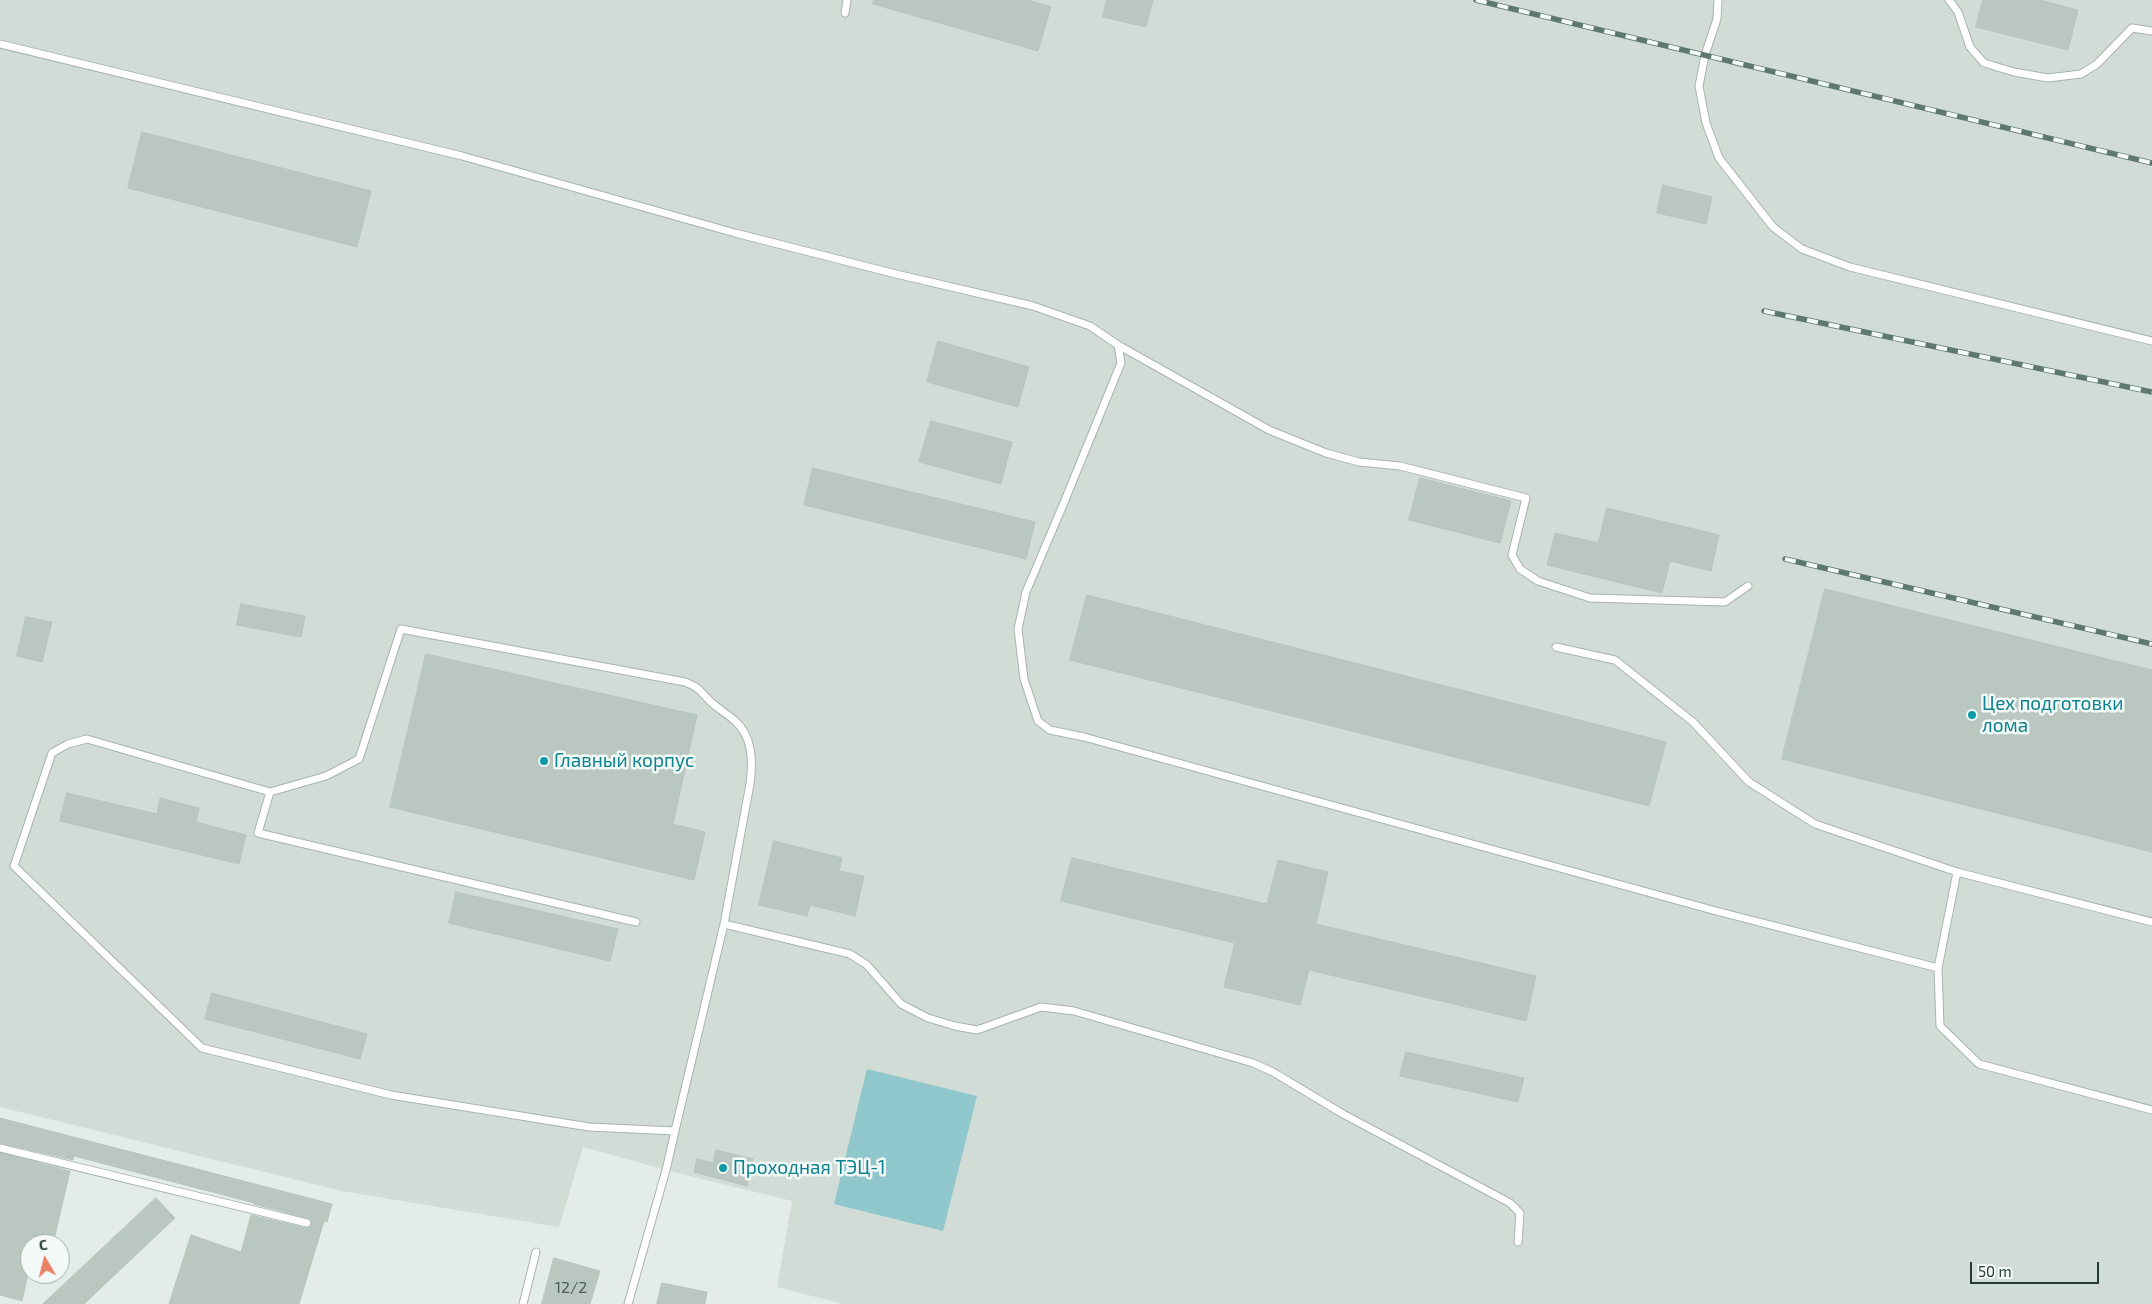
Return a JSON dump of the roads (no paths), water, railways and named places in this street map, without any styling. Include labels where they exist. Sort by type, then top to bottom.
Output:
[{"type":"lane","points":[[845,13],[847,0]]},
{"type":"lane","points":[[1718,0],[1717,19],[1705,55],[1700,86],[1706,123],[1720,158],[1773,228],[1802,249],[1850,267],[2152,341]]},
{"type":"lane","points":[[1949,0],[1958,12],[1970,47],[1984,63],[2014,72],[2048,78],[2081,74],[2097,64],[2132,28],[2152,31]]},
{"type":"lane","points":[[0,44],[462,156],[735,233],[896,274],[1033,306],[1090,326],[1118,345],[1269,430],[1326,453],[1360,462],[1400,466],[1526,498],[1512,555],[1520,569],[1538,581],[1590,598],[1725,602],[1748,586]]},
{"type":"lane","points":[[1118,345],[1120,363],[1110,390],[1026,592],[1018,630],[1024,678],[1038,721],[1050,730],[1084,737],[1716,911],[1938,968]]},
{"type":"lane","points":[[628,1304],[666,1170],[724,924],[750,784],[752,767],[751,749],[746,735],[735,721],[711,702],[699,688],[685,682],[401,629],[360,759],[326,776],[270,792],[87,740],[68,744],[52,753],[14,866],[202,1048],[392,1095],[589,1127],[674,1131]]},
{"type":"lane","points":[[1556,647],[1615,660],[1693,722],[1749,782],[1815,824],[1957,872],[2152,922]]},
{"type":"lane","points":[[270,792],[258,833],[636,922]]},
{"type":"lane","points":[[1957,872],[1938,968],[1940,1026],[1979,1064],[2152,1110]]},
{"type":"lane","points":[[724,924],[850,954],[867,965],[901,1004],[928,1018],[955,1026],[977,1030],[1040,1007],[1059,1009],[1074,1011],[1252,1063],[1273,1072],[1342,1114],[1510,1203],[1520,1213],[1518,1242]]},
{"type":"lane","points":[[0,1148],[307,1224]]},
{"type":"lane","points":[[523,1304],[536,1252]]},
{"type":"water","points":[[867,1069],[977,1096],[943,1231],[834,1204]]},
{"type":"railway","points":[[1476,0],[2152,163]]},
{"type":"railway","points":[[1764,311],[2152,392]]},
{"type":"railway","points":[[1785,559],[2152,644]]},
{"type":"place","name":"Цех подготовки лома","points":[[1972,715]]},
{"type":"place","name":"Главный корпус","points":[[544,761]]},
{"type":"place","name":"Проходная ТЭЦ-1","points":[[723,1168]]}]
